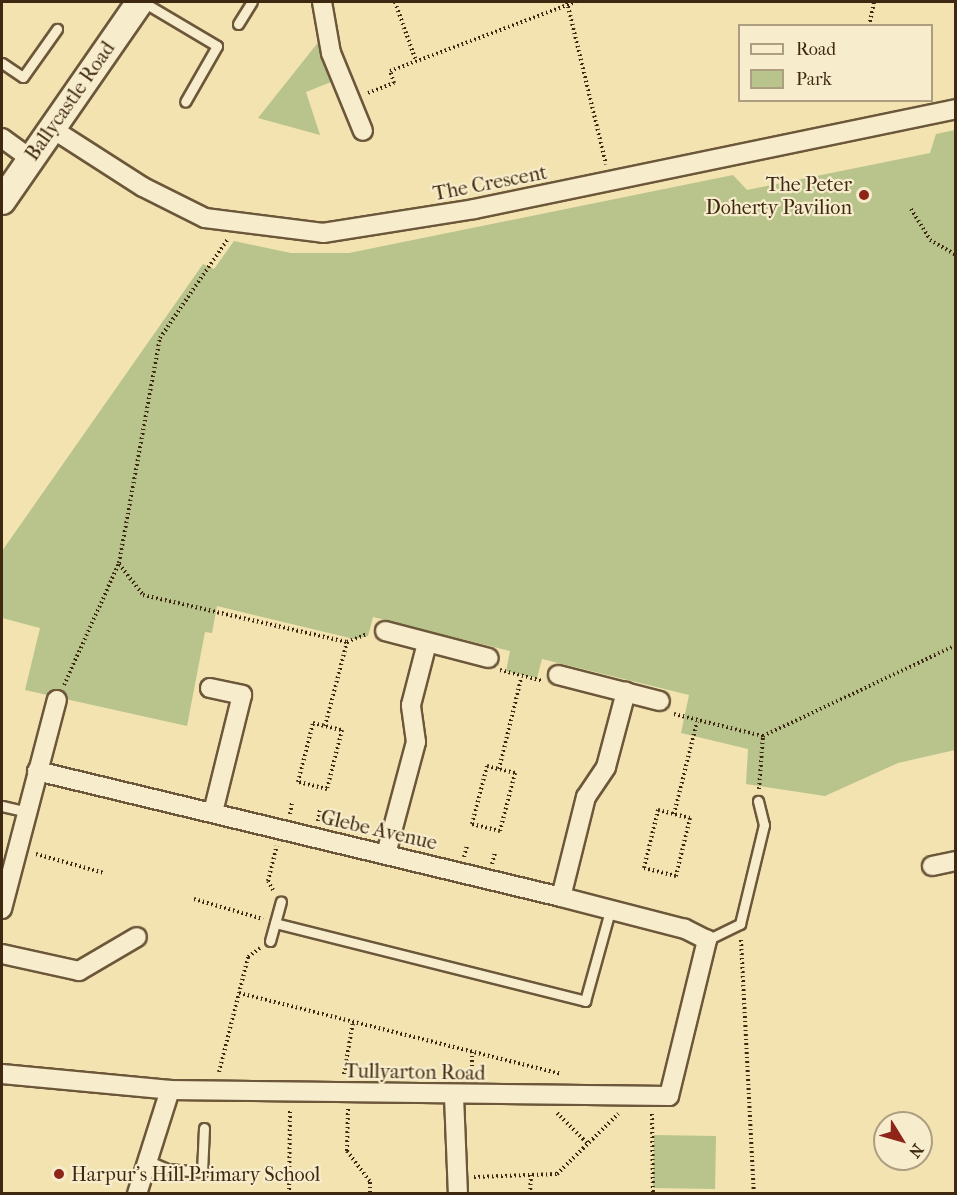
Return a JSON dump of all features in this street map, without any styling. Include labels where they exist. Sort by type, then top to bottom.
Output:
[{"type":"main road","name":"Ballycastle Road","points":[[2,201],[141,2]]},
{"type":"street","points":[[322,2],[331,53],[363,131]]},
{"type":"street","name":"The Crescent","points":[[51,128],[173,204],[238,224],[323,233],[363,230],[610,182],[956,109]]},
{"type":"street","points":[[2,138],[30,158]]},
{"type":"street","points":[[385,631],[489,658]]},
{"type":"street","points":[[386,855],[416,742],[411,705],[427,643]]},
{"type":"street","points":[[558,675],[660,701]]},
{"type":"street","points":[[210,688],[242,695],[213,812]]},
{"type":"street","points":[[561,897],[586,797],[606,767],[626,692]]},
{"type":"street","points":[[2,909],[57,700]]},
{"type":"street","name":"Glebe Avenue","points":[[37,771],[561,897],[685,929],[707,940]]},
{"type":"street","points":[[932,866],[956,861]]},
{"type":"street","points":[[2,954],[79,971],[137,937]]},
{"type":"street","name":"Tullyarton Road","points":[[2,1074],[170,1090],[454,1096],[669,1096],[707,940]]},
{"type":"street","points":[[137,1194],[170,1090]]},
{"type":"street","points":[[454,1096],[458,1186]]},
{"type":"lane","points":[[141,2],[217,46],[185,102]]},
{"type":"lane","points":[[238,24],[252,2]]},
{"type":"lane","points":[[2,63],[23,77],[57,29]]},
{"type":"lane","points":[[707,940],[740,924],[764,825],[759,801]]},
{"type":"lane","points":[[2,806],[27,812]]},
{"type":"lane","points":[[270,941],[280,901]]},
{"type":"lane","points":[[275,923],[585,1001],[610,911]]},
{"type":"lane","points":[[149,1161],[167,1169],[202,1172],[204,1128]]},
{"type":"path","points":[[394,2],[416,61]]},
{"type":"path","points":[[351,100],[393,83],[390,71],[568,3],[576,2]]},
{"type":"path","points":[[868,24],[874,2]]},
{"type":"path","points":[[568,3],[610,182]]},
{"type":"path","points":[[911,209],[930,240],[956,255]]},
{"type":"path","points":[[57,700],[119,563],[160,338],[238,224]]},
{"type":"path","points":[[119,563],[143,595],[347,642],[385,631]]},
{"type":"path","points":[[325,726],[347,642]]},
{"type":"path","points":[[660,701],[697,722],[763,736],[956,645]]},
{"type":"path","points":[[489,658],[504,675],[537,683],[558,675]]},
{"type":"path","points":[[499,769],[521,679]]},
{"type":"path","points":[[674,814],[697,722]]},
{"type":"path","points":[[313,723],[325,726],[342,730],[326,791],[298,784],[313,723]]},
{"type":"path","points":[[759,801],[763,736]]},
{"type":"path","points":[[487,766],[499,769],[515,773],[500,833],[472,826],[487,766]]},
{"type":"path","points":[[658,810],[674,814],[690,818],[675,878],[644,870],[658,810]]},
{"type":"path","points":[[280,901],[268,881],[281,830]]},
{"type":"path","points":[[18,850],[104,873]]},
{"type":"path","points":[[194,899],[275,923]]},
{"type":"path","points":[[740,924],[754,1194]]},
{"type":"path","points":[[214,1091],[248,957],[270,941]]},
{"type":"path","points":[[239,993],[564,1074]]},
{"type":"path","points":[[353,1022],[345,1094],[346,1151],[370,1182],[370,1194]]},
{"type":"path","points":[[289,1194],[290,1092]]},
{"type":"path","points":[[549,1096],[558,1113],[588,1144]]},
{"type":"path","points":[[458,1186],[531,1175],[557,1174],[617,1116],[623,1096]]},
{"type":"path","points":[[650,1096],[653,1194]]},
{"type":"path","points":[[530,1194],[531,1175]]},
{"type":"green space","points":[[320,40],[336,80],[306,92],[320,135],[258,118]]},
{"type":"green space","points":[[955,130],[955,750],[898,763],[825,796],[746,784],[748,749],[681,733],[689,695],[542,659],[537,678],[506,671],[510,651],[373,617],[368,636],[354,639],[217,606],[212,633],[205,632],[187,726],[25,690],[40,628],[2,618],[2,551],[203,264],[214,269],[234,241],[291,253],[349,253],[733,175],[747,190],[930,153],[936,134]]},
{"type":"green space","points":[[654,1135],[716,1136],[715,1189],[653,1188]]},
{"type":"place","name":"The Peter Doherty Pavilion","points":[[864,195]]},
{"type":"place","name":"Harpur's Hill Primary School","points":[[59,1174]]}]
